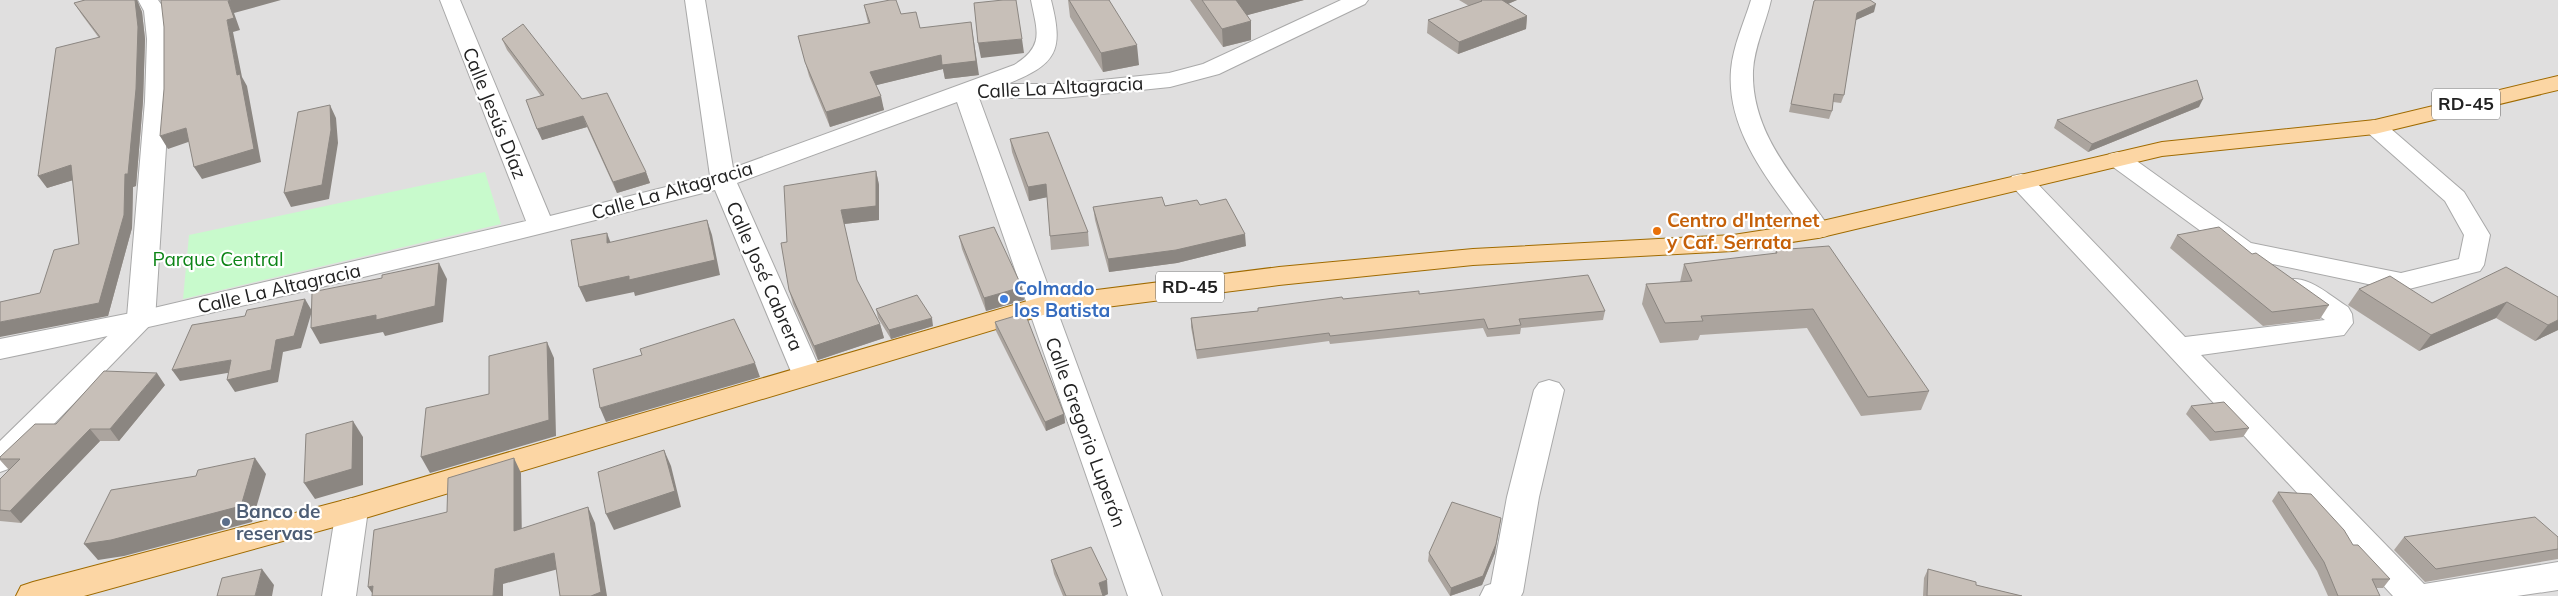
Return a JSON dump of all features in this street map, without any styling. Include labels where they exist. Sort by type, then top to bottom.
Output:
[{"type":"main road","name":"RD-45","points":[[33,596],[352,510],[1040,306],[1279,276],[1463,258],[1733,243],[1818,230],[2162,149],[2375,127],[2558,83]]},
{"type":"street","points":[[0,460],[142,320],[157,101],[158,39],[155,11],[148,0]]},
{"type":"street","name":"Calle Jesús Díaz","points":[[450,0],[541,226]]},
{"type":"street","name":"Calle José Cabrera","points":[[695,0],[723,180],[807,374]]},
{"type":"street","points":[[965,91],[1016,72],[1035,62],[1046,47],[1047,26],[1041,0]]},
{"type":"street","name":"Calle La Altagracia","points":[[0,349],[142,320],[541,226],[723,180],[965,91],[1063,91],[1170,80],[1219,65],[1358,0]]},
{"type":"street","points":[[1762,0],[1742,70],[1746,112],[1764,152],[1818,230]]},
{"type":"street","name":"Calle Gregorio Luperón","points":[[965,91],[1040,306],[1146,596]]},
{"type":"street","points":[[2244,250],[2400,282],[2471,265],[2477,235],[2455,197],[2375,127]]},
{"type":"street","points":[[2118,159],[2244,250],[2338,314],[2339,323],[2334,328],[2178,348]]},
{"type":"street","points":[[2021,181],[2414,596]]},
{"type":"street","points":[[1496,596],[1506,592],[1523,497],[1549,390]]},
{"type":"street","points":[[339,596],[352,510]]},
{"type":"street","points":[[2428,596],[2558,576]]},
{"type":"shaded area","points":[[0,0],[2558,0],[2558,596],[0,596]]},
{"type":"green space","name":"Parque Central","points":[[485,172],[501,224],[183,299],[189,235]]},
{"type":"building","points":[[85,0],[135,0],[138,27],[136,89],[128,174],[125,174],[124,215],[99,303],[0,322],[0,302],[40,293],[54,250],[79,244],[71,165],[38,176],[56,48],[100,37],[74,3]]},
{"type":"building","points":[[161,0],[231,0],[228,1],[234,18],[227,20],[237,75],[240,74],[254,149],[194,167],[186,128],[160,136],[164,89],[164,27]]},
{"type":"building","points":[[896,0],[901,14],[916,12],[920,28],[971,22],[976,61],[942,65],[941,55],[870,72],[881,96],[826,112],[805,62],[798,36],[870,23],[864,5]]},
{"type":"building","points":[[1016,0],[1022,39],[978,43],[974,3]]},
{"type":"building","points":[[1069,0],[1109,0],[1137,45],[1101,53]]},
{"type":"building","points":[[1202,0],[1236,0],[1251,21],[1222,29]]},
{"type":"building","points":[[1502,0],[1527,16],[1459,42],[1428,20],[1482,1]]},
{"type":"building","points":[[1870,0],[1876,4],[1857,13],[1844,95],[1834,94],[1832,111],[1791,104],[1814,1]]},
{"type":"building","points":[[523,24],[582,99],[607,93],[646,172],[613,182],[583,116],[537,129],[526,100],[544,95],[502,39]]},
{"type":"building","points":[[2197,80],[2203,99],[2092,144],[2057,120]]},
{"type":"building","points":[[330,105],[331,130],[322,185],[284,193],[298,112]]},
{"type":"building","points":[[1048,132],[1088,232],[1050,236],[1046,184],[1028,187],[1010,139]]},
{"type":"building","points":[[876,171],[876,206],[841,210],[857,280],[880,324],[814,346],[789,290],[781,243],[787,242],[784,186]]},
{"type":"building","points":[[1162,197],[1165,206],[1197,200],[1200,205],[1226,199],[1245,234],[1176,250],[1108,259],[1093,207]]},
{"type":"building","points":[[707,220],[715,260],[629,280],[629,276],[579,287],[571,240],[607,233],[607,243]]},
{"type":"building","points":[[994,227],[1022,287],[984,298],[959,236]]},
{"type":"building","points":[[2219,227],[2252,254],[2256,253],[2329,305],[2272,312],[2177,235]]},
{"type":"building","points":[[1829,246],[1929,391],[1868,397],[1813,309],[1701,316],[1703,321],[1665,323],[1646,284],[1692,281],[1684,264],[1777,253],[1776,250]]},
{"type":"building","points":[[439,263],[435,306],[376,320],[376,315],[311,328],[312,292],[382,278],[382,275]]},
{"type":"building","points":[[2506,267],[2558,297],[2558,320],[2548,325],[2507,302],[2431,335],[2359,289],[2390,276],[2432,303]]},
{"type":"building","points":[[1588,275],[1605,311],[1519,319],[1521,325],[1488,329],[1484,319],[1330,336],[1329,333],[1196,350],[1191,318],[1258,311],[1258,308],[1342,297],[1343,299],[1419,291],[1419,294]]},
{"type":"building","points":[[917,295],[932,318],[889,330],[876,309]]},
{"type":"building","points":[[305,299],[294,336],[276,340],[271,370],[227,380],[231,360],[172,370],[192,325],[245,316],[247,310]]},
{"type":"building","points":[[1025,313],[1064,414],[1045,422],[995,322]]},
{"type":"building","points":[[734,319],[755,363],[600,408],[593,369],[642,355],[640,349]]},
{"type":"building","points":[[547,342],[549,420],[421,457],[426,408],[489,394],[489,356]]},
{"type":"building","points":[[104,371],[157,373],[110,429],[90,429],[10,511],[0,510],[0,479],[20,459],[0,459],[0,457],[35,424],[56,424]]},
{"type":"building","points":[[2224,402],[2249,428],[2215,432],[2191,406]]},
{"type":"building","points":[[353,421],[352,469],[304,483],[306,434]]},
{"type":"building","points":[[664,450],[675,491],[606,514],[598,472]]},
{"type":"building","points":[[255,458],[241,506],[111,540],[84,544],[111,490],[196,476],[198,470]]},
{"type":"building","points":[[514,458],[514,531],[588,507],[601,592],[591,596],[560,596],[554,553],[495,569],[493,596],[372,596],[373,586],[368,587],[374,530],[447,512],[448,478]]},
{"type":"building","points":[[2278,492],[2311,494],[2344,530],[2353,545],[2358,545],[2390,579],[2372,579],[2380,596],[2338,596],[2324,562]]},
{"type":"building","points":[[1452,502],[1501,518],[1496,544],[1483,576],[1451,588],[1429,553]]},
{"type":"building","points":[[2535,517],[2558,537],[2558,549],[2436,569],[2404,537]]},
{"type":"building","points":[[1091,547],[1107,580],[1099,583],[1103,596],[1066,596],[1051,560]]},
{"type":"building","points":[[262,569],[255,596],[217,596],[222,578]]},
{"type":"building","points":[[1928,569],[1976,582],[1976,585],[2022,596],[1927,596]]},
{"type":"place","name":"Centro d'Internet y Caf. Serrata","points":[[1657,231]]},
{"type":"place","name":"Colmado los Batista","points":[[1004,299]]},
{"type":"place","name":"Banco de reservas","points":[[226,522]]}]
